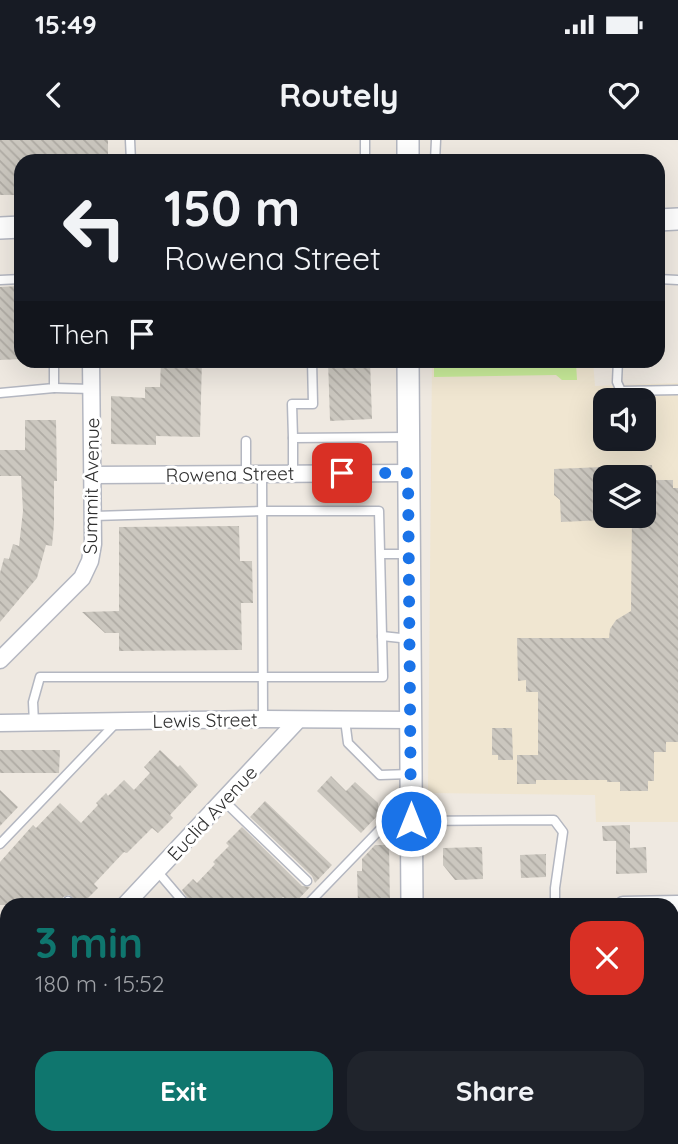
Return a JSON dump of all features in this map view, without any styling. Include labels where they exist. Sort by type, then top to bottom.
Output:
[{"type":"street","name":"Summit Avenue","points":[[0,660],[82,578],[90,561],[94,475],[91,368]]},
{"type":"street","points":[[408,368],[412,898]]},
{"type":"street","name":"Rowena Street","points":[[94,475],[408,473]]},
{"type":"street","name":"Euclid Avenue","points":[[132,898],[298,720]]},
{"type":"street","name":"Lewis Street","points":[[0,723],[411,720]]},
{"type":"lane","points":[[54,368],[54,388]]},
{"type":"lane","points":[[293,473],[292,404],[313,404],[312,368]]},
{"type":"lane","points":[[618,368],[617,382],[621,391],[678,390]]},
{"type":"lane","points":[[0,393],[54,388],[92,389]]},
{"type":"lane","points":[[293,438],[408,437]]},
{"type":"lane","points":[[246,441],[262,511],[263,719]]},
{"type":"lane","points":[[34,723],[33,702],[40,677],[383,677],[379,511],[93,516]]},
{"type":"lane","points":[[381,554],[410,554]]},
{"type":"lane","points":[[382,636],[410,639]]},
{"type":"lane","points":[[345,720],[348,743],[380,775],[411,774]]},
{"type":"lane","points":[[0,844],[117,722]]},
{"type":"lane","points":[[224,800],[307,881]]},
{"type":"lane","points":[[314,898],[395,814],[411,817],[554,820],[563,832],[555,898]]},
{"type":"lane","points":[[157,871],[180,898]]},
{"type":"shaded area","points":[[432,368],[594,368],[595,386],[678,383],[678,822],[596,822],[595,795],[428,793]]},
{"type":"green space","points":[[434,368],[576,368],[577,380],[562,380],[556,375],[434,377]]},
{"type":"building","points":[[0,140],[108,140],[108,154],[14,154],[14,195],[0,195]]},
{"type":"building","points":[[14,286],[14,359],[0,360],[0,287]]},
{"type":"building","points":[[161,368],[202,368],[200,437],[156,436],[156,445],[111,444],[111,396],[145,398],[145,387],[160,387]]},
{"type":"building","points":[[328,368],[370,368],[372,419],[330,421]]},
{"type":"building","points":[[25,420],[56,420],[57,481],[54,481],[52,546],[46,545],[37,578],[0,622],[0,573],[4,558],[9,559],[13,544],[19,546],[23,511],[21,476],[0,476],[0,450],[25,450]]},
{"type":"building","points":[[593,467],[593,521],[561,522],[560,500],[554,495],[554,469]]},
{"type":"building","points":[[656,480],[673,480],[673,488],[678,488],[678,742],[666,742],[666,752],[654,752],[654,781],[648,781],[648,791],[620,791],[620,782],[607,780],[536,780],[536,784],[517,784],[517,755],[538,755],[538,692],[526,692],[526,680],[518,681],[517,638],[609,638],[610,629],[616,620],[631,611],[632,528],[656,528]]},
{"type":"building","points":[[239,526],[240,561],[252,561],[253,603],[241,603],[242,650],[119,651],[119,633],[105,633],[82,612],[119,611],[119,527]]},
{"type":"building","points":[[492,728],[512,728],[513,760],[498,760],[498,755],[492,755]]},
{"type":"building","points":[[0,750],[60,750],[59,773],[0,773]]},
{"type":"building","points":[[160,750],[178,767],[180,765],[198,785],[170,815],[173,818],[158,833],[152,828],[127,853],[124,852],[94,884],[98,888],[88,898],[72,898],[69,895],[63,898],[0,898],[0,862],[33,825],[36,828],[60,803],[81,823],[106,793],[108,796],[124,780],[134,790],[150,773],[144,767]]},
{"type":"building","points":[[331,776],[346,791],[355,782],[378,803],[379,814],[361,833],[317,791]]},
{"type":"building","points":[[0,790],[18,807],[0,826]]},
{"type":"building","points":[[265,801],[332,865],[315,883],[312,876],[250,817]]},
{"type":"building","points":[[630,825],[630,848],[646,847],[647,873],[616,874],[616,841],[603,841],[602,826]]},
{"type":"building","points":[[242,827],[302,886],[310,887],[300,898],[187,898],[182,890],[193,879],[197,883],[215,864],[213,862],[229,846],[226,843]]},
{"type":"building","points":[[375,845],[389,845],[390,898],[358,898],[357,871],[362,871],[362,859]]},
{"type":"building","points":[[482,847],[483,879],[455,880],[443,865],[443,848]]},
{"type":"building","points":[[546,854],[546,877],[521,878],[520,855]]},
{"type":"route","points":[[342,473],[408,473],[411,821]]}]
